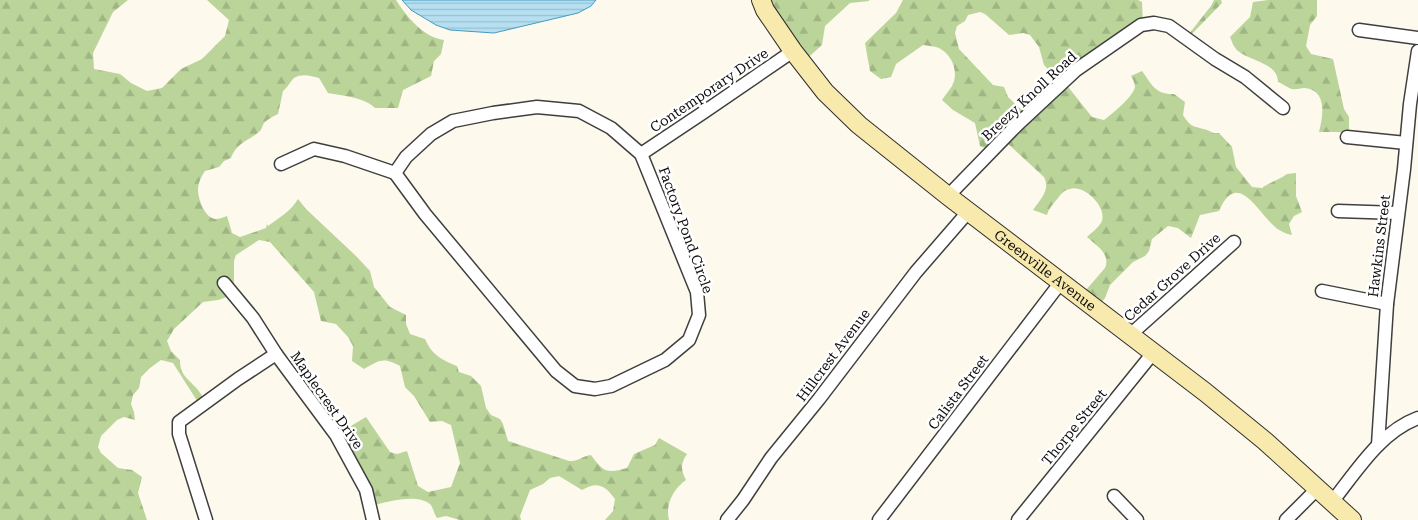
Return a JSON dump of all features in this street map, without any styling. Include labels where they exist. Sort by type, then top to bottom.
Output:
[{"type":"main road","name":"Greenville Avenue","points":[[761,0],[765,10],[824,92],[859,125],[968,212],[1235,417],[1352,520]]},
{"type":"street","name":"Breezy Knoll Road","points":[[948,196],[1017,125],[1076,70],[1141,25],[1154,23],[1169,26],[1215,59],[1245,77],[1283,108]]},
{"type":"street","points":[[1359,30],[1418,38]]},
{"type":"street","name":"Contemporary Drive","points":[[641,154],[793,50]]},
{"type":"street","name":"Hawkins Street","points":[[1378,445],[1387,304],[1418,51]]},
{"type":"street","name":"Factory Pond Circle","points":[[537,107],[579,111],[612,128],[641,154],[697,292],[699,315],[689,340],[664,360],[611,386],[595,389],[575,386],[556,371],[430,220],[395,173],[406,157],[430,134],[453,121],[493,112],[537,107]]},
{"type":"street","points":[[1347,137],[1406,143]]},
{"type":"street","points":[[282,164],[314,149],[345,156],[395,173]]},
{"type":"street","points":[[1338,211],[1398,213]]},
{"type":"street","name":"Hillcrest Avenue","points":[[727,520],[772,458],[916,272],[968,212]]},
{"type":"street","name":"Cedar Grove Drive","points":[[1130,335],[1234,242]]},
{"type":"street","name":"Calista Street","points":[[879,520],[1061,282]]},
{"type":"street","name":"Maplecrest Drive","points":[[224,283],[253,318],[276,354],[336,435],[366,490],[374,520]]},
{"type":"street","points":[[1322,291],[1387,304]]},
{"type":"street","name":"Thorpe Street","points":[[1018,520],[1153,353]]},
{"type":"street","name":"Maplecrest Drive","points":[[206,520],[178,434],[179,422],[276,354]]},
{"type":"street","points":[[1332,502],[1378,445],[1409,422],[1418,418]]},
{"type":"street","points":[[1286,520],[1318,489]]},
{"type":"street","points":[[1114,496],[1137,520]]},
{"type":"green space","points":[[0,0],[128,0],[113,12],[93,53],[94,69],[120,74],[131,83],[147,91],[162,88],[181,69],[202,59],[225,36],[229,20],[207,0],[396,0],[422,31],[444,40],[441,54],[434,61],[431,76],[403,90],[398,108],[375,108],[359,99],[328,93],[319,78],[303,75],[297,76],[283,91],[278,114],[267,120],[260,131],[240,145],[231,158],[224,161],[219,167],[205,171],[200,180],[198,194],[205,212],[212,218],[217,219],[227,216],[232,233],[240,237],[266,228],[267,224],[268,226],[284,214],[298,199],[370,271],[374,287],[390,307],[406,315],[406,324],[410,334],[425,339],[438,356],[457,366],[459,372],[471,376],[481,386],[486,408],[491,415],[500,419],[508,441],[569,461],[575,461],[591,455],[602,468],[610,471],[627,468],[634,454],[655,445],[659,438],[687,454],[682,467],[686,480],[677,488],[671,498],[668,509],[669,520],[605,520],[613,511],[615,499],[608,490],[596,485],[582,490],[559,476],[550,478],[543,484],[530,490],[520,516],[521,520],[460,520],[446,516],[437,518],[430,504],[417,499],[401,499],[371,506],[339,433],[366,417],[390,452],[397,454],[407,451],[418,486],[428,492],[451,487],[460,463],[451,425],[442,421],[430,422],[414,396],[405,387],[400,366],[389,361],[382,361],[364,369],[352,361],[353,346],[348,337],[336,324],[321,321],[314,292],[270,242],[259,240],[236,255],[234,261],[234,282],[230,296],[203,302],[174,329],[167,341],[171,351],[180,360],[181,370],[207,403],[201,407],[173,363],[161,360],[141,377],[139,388],[133,395],[131,404],[135,420],[124,417],[117,420],[101,436],[98,447],[101,453],[118,468],[132,470],[142,477],[138,493],[147,520],[0,520]]},
{"type":"green space","points":[[759,0],[869,1],[850,3],[825,26],[822,45],[802,63]]},
{"type":"green space","points":[[903,0],[1138,0],[1142,2],[1143,26],[1065,83],[1092,117],[1104,120],[1130,96],[1135,87],[1131,76],[1142,71],[1159,91],[1174,94],[1185,102],[1183,115],[1191,124],[1214,133],[1219,133],[1232,147],[1236,167],[1252,187],[1262,188],[1287,174],[1296,173],[1296,196],[1302,212],[1294,216],[1289,224],[1292,235],[1282,232],[1273,225],[1242,194],[1234,193],[1227,198],[1219,211],[1200,215],[1191,238],[1178,228],[1168,226],[1152,239],[1149,251],[1145,256],[1133,262],[1110,285],[1105,298],[1095,310],[1080,297],[1105,268],[1106,263],[1102,250],[1087,237],[1101,223],[1103,217],[1102,211],[1094,198],[1076,188],[1063,192],[1051,206],[1047,215],[1033,210],[1045,191],[1046,182],[1044,177],[1005,141],[993,151],[980,146],[975,123],[953,110],[942,100],[952,86],[955,70],[948,55],[939,48],[923,45],[896,64],[891,77],[881,79],[870,71],[865,43],[896,13]],"holes":[[[980,12],[985,14],[1009,35],[1023,33],[1030,35],[1039,47],[1044,65],[1061,83],[1027,115],[1008,97],[1004,87],[993,85],[959,49],[955,33],[957,26],[965,21],[968,15]]]},
{"type":"green space","points":[[1214,0],[1221,0],[1222,3],[1186,40],[1185,39]]},
{"type":"green space","points":[[1268,0],[1317,0],[1317,16],[1310,25],[1306,46],[1311,54],[1333,59],[1344,109],[1349,117],[1349,138],[1340,132],[1319,132],[1322,119],[1322,105],[1317,93],[1304,88],[1292,89],[1278,82],[1277,76],[1269,66],[1243,54],[1234,46],[1230,37],[1250,17],[1253,2]]},
{"type":"water","points":[[402,0],[596,0],[591,6],[578,13],[494,33],[450,30],[436,25],[411,10]]}]
